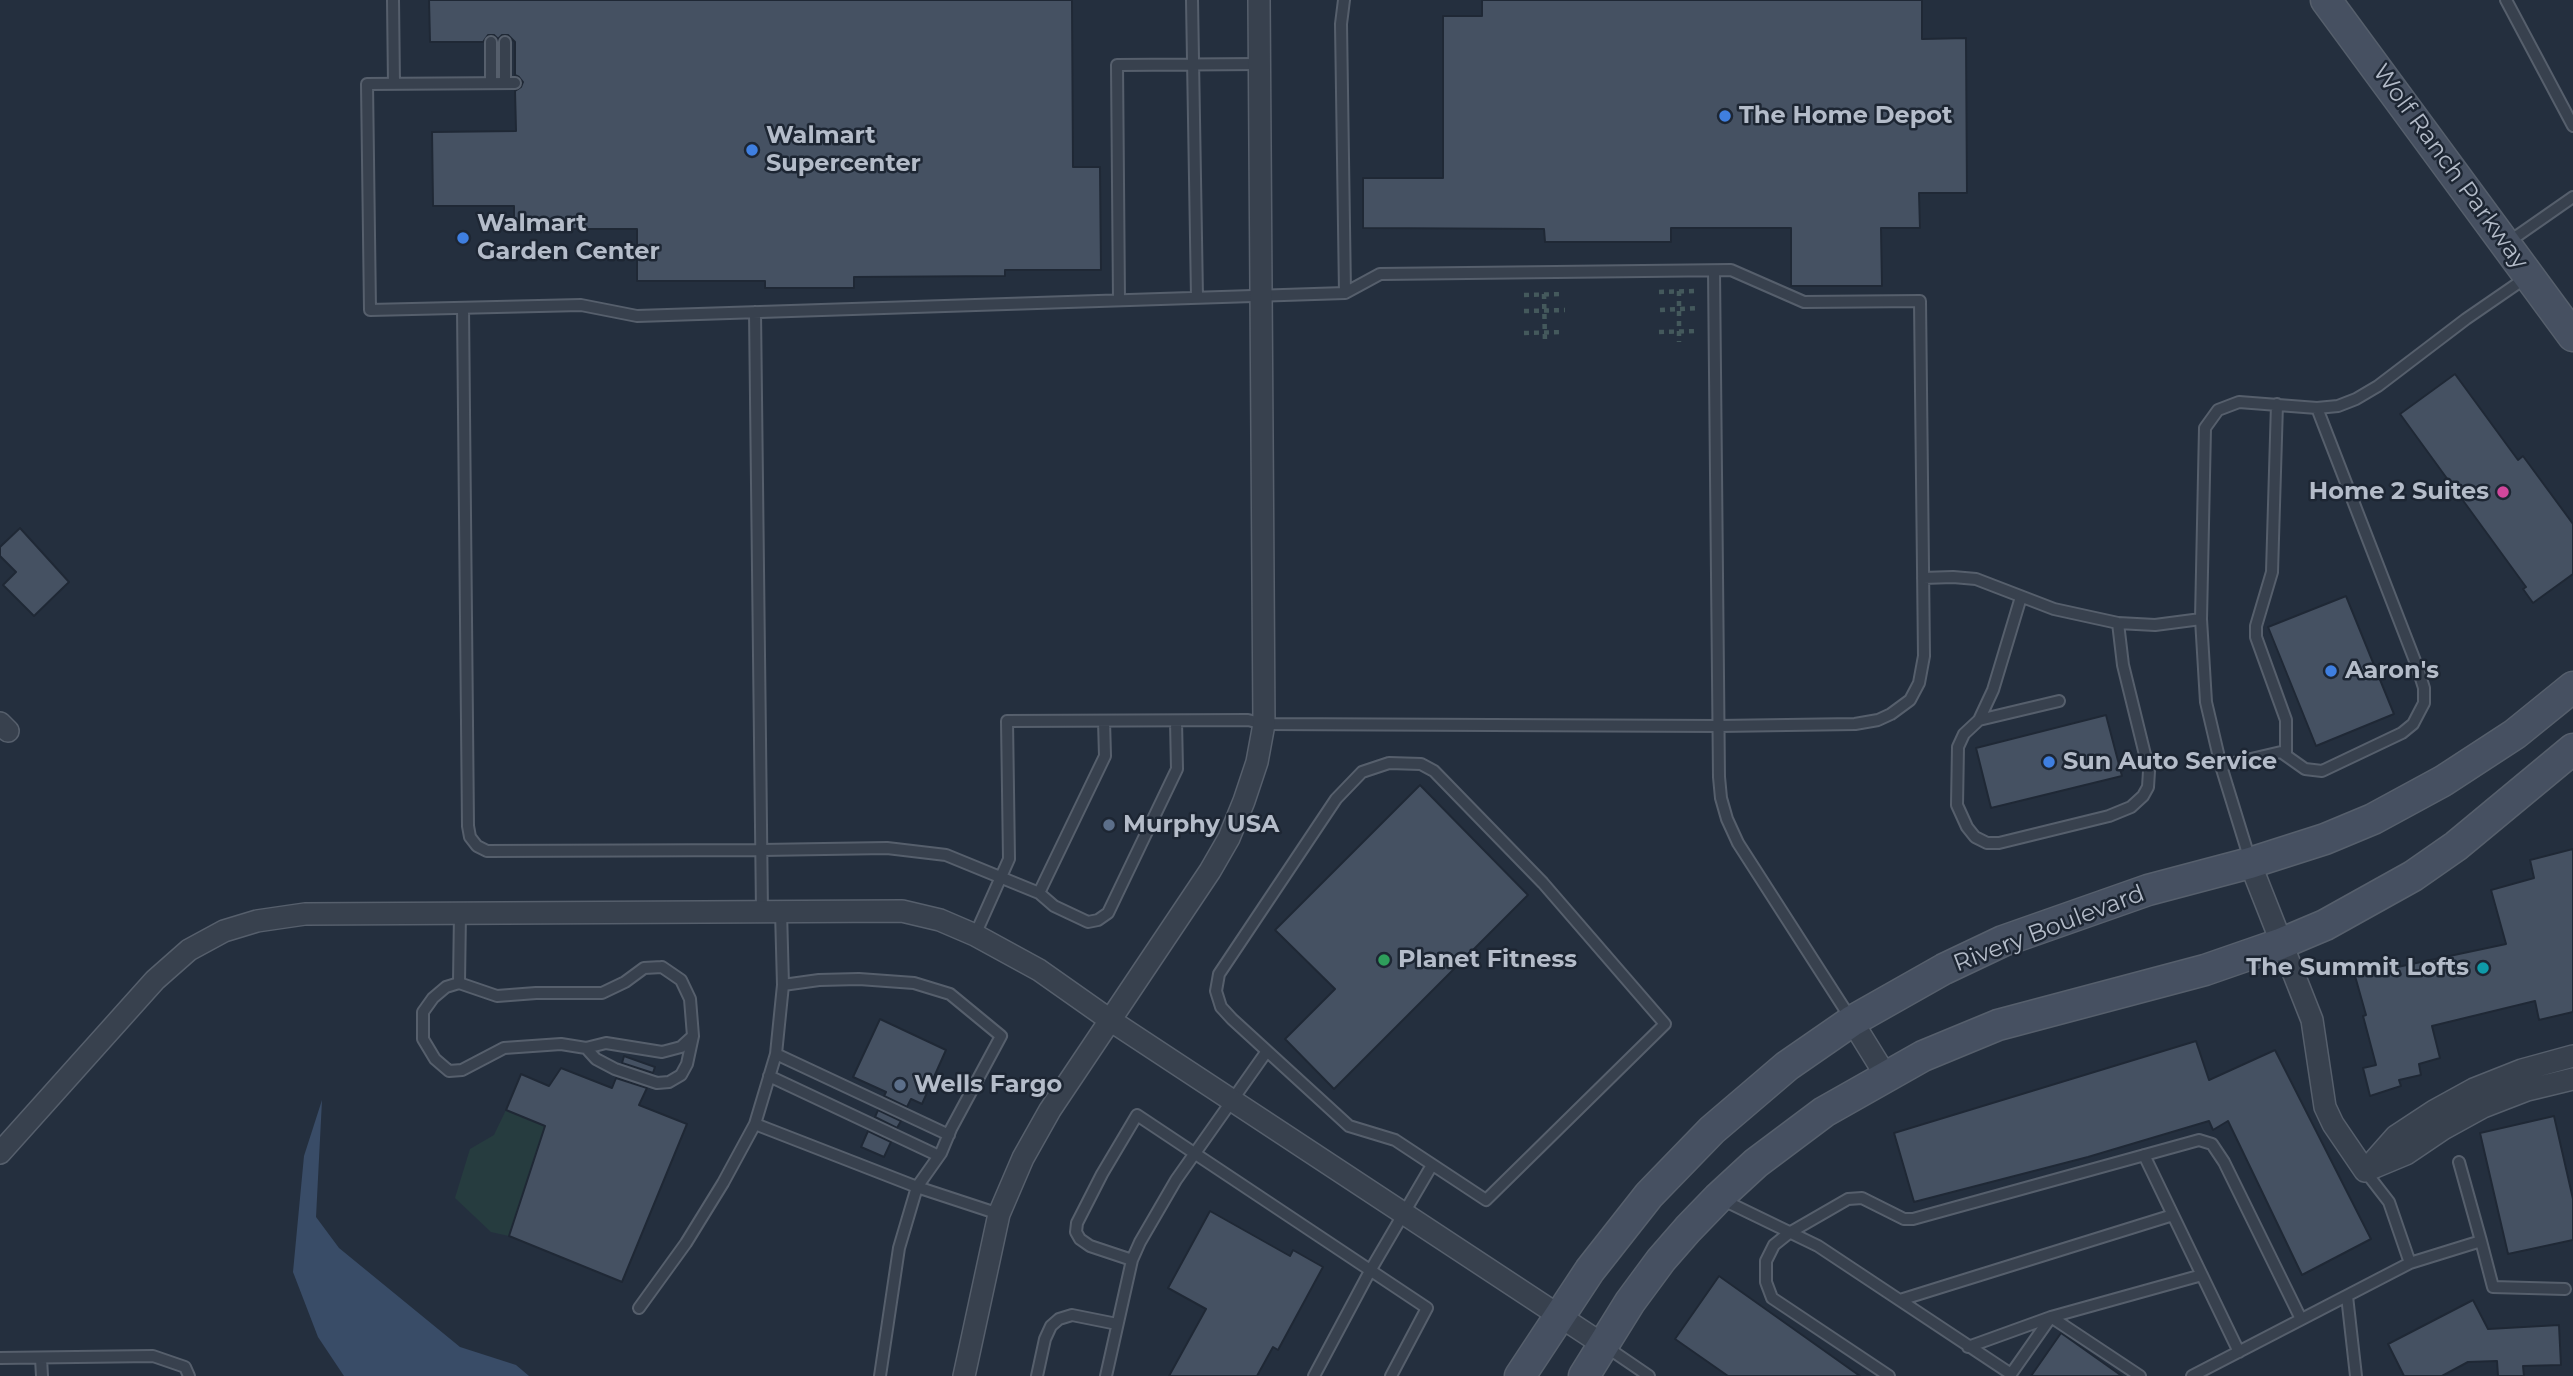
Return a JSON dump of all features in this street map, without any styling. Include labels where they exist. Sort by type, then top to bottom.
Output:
[{"type":"street","points":[[964,1376],[999,1214],[1023,1158],[1050,1111],[1210,872],[1229,838],[1257,762],[1264,723],[1259,0]]},
{"type":"street","name":"Wolf Ranch Parkway","points":[[2326,0],[2573,336]]},
{"type":"street","name":"Rivery Boulevard","points":[[1520,1376],[1590,1270],[1649,1195],[1712,1130],[1787,1066],[1852,1021],[1944,969],[2003,941],[2148,890],[2250,863],[2325,838],[2373,818],[2443,781],[2515,734],[2573,687]]},
{"type":"street","points":[[1584,1376],[1602,1344],[1661,1261],[1718,1198],[1756,1163],[1855,1093],[1923,1056],[1998,1025],[2205,970],[2325,925],[2413,876],[2456,846],[2573,748]]},
{"type":"street","points":[[2250,863],[2312,1020],[2325,1107],[2333,1124],[2365,1171]]},
{"type":"street","points":[[0,1153],[155,980],[189,950],[224,931],[257,921],[305,914],[902,911],[940,920],[975,935],[1039,970],[1602,1344]]},
{"type":"street","points":[[1852,1021],[1886,1076]]},
{"type":"street","points":[[2365,1171],[2396,1136],[2434,1111],[2474,1089],[2522,1070],[2573,1056]]},
{"type":"street","points":[[2365,1171],[2406,1154],[2483,1107],[2527,1090],[2573,1079]]},
{"type":"lane","points":[[393,0],[394,84]]},
{"type":"lane","points":[[1192,0],[1197,297]]},
{"type":"lane","points":[[1344,0],[1341,24],[1345,293]]},
{"type":"lane","points":[[2506,0],[2573,126]]},
{"type":"lane","points":[[491,42],[491,83]]},
{"type":"lane","points":[[505,42],[510,83],[367,84],[370,310],[581,305],[637,316],[1345,293],[1380,274],[1731,270],[1804,302],[1920,301],[1923,671],[1910,700],[1891,714],[1878,720],[1855,724],[1719,726],[1264,723],[1248,720],[1007,721],[1009,859],[975,935]]},
{"type":"lane","points":[[1119,300],[1117,65],[1260,64]]},
{"type":"lane","points":[[2507,243],[2573,197]]},
{"type":"lane","points":[[1714,271],[1721,798],[1732,831],[1764,886],[1852,1021]]},
{"type":"lane","points":[[2250,863],[2221,766],[2206,702],[2201,619],[2205,428],[2218,410],[2227,404],[2239,402],[2316,408],[2338,406],[2378,386],[2530,276]]},
{"type":"lane","points":[[463,308],[470,837],[487,851],[887,848],[946,855],[1039,894],[1054,906],[1088,922],[1098,920],[1108,913],[1177,769],[1176,721]]},
{"type":"lane","points":[[639,1308],[686,1243],[755,1124],[776,1054],[782,985],[762,850],[755,312]]},
{"type":"lane","points":[[2277,404],[2272,572],[2256,626],[2256,638],[2286,719],[2286,754]]},
{"type":"lane","points":[[2221,766],[2274,752],[2286,754],[2305,769],[2322,771],[2402,733],[2413,724],[2424,703],[2424,688],[2417,666],[2316,408]]},
{"type":"lane","points":[[1923,578],[1953,576],[1976,579],[2054,609],[2118,623],[2155,625],[2201,619]]},
{"type":"lane","points":[[2021,597],[1993,690],[1979,720],[1964,734],[1958,747],[1958,805],[1962,818],[1975,837],[1982,841],[1999,843],[2109,816],[2131,807],[2143,796],[2150,778],[2123,665],[2118,623]]},
{"type":"lane","points":[[1979,720],[2059,701]]},
{"type":"lane","points":[[1039,894],[1105,756],[1104,721]]},
{"type":"lane","points":[[1390,763],[1421,764],[1434,771],[1543,883],[1665,1024],[1486,1200],[1432,1165],[1395,1140],[1349,1126],[1221,1007],[1216,991],[1219,974],[1336,799],[1362,772],[1390,763]]},
{"type":"lane","points":[[459,983],[460,912]]},
{"type":"lane","points":[[586,1048],[596,1059],[615,1069],[657,1083],[669,1082],[681,1075],[687,1064],[694,1036],[690,999],[681,980],[662,967],[644,968],[625,982],[602,993],[497,996],[459,983],[446,987],[433,998],[423,1012],[423,1039],[435,1059],[449,1071],[461,1070],[504,1048],[561,1044],[586,1048],[606,1043],[662,1052],[681,1047],[694,1036]]},
{"type":"lane","points":[[782,985],[818,980],[859,979],[914,983],[950,994],[1001,1036],[939,1156],[917,1187],[899,1248],[880,1376]]},
{"type":"lane","points":[[1106,1376],[1132,1260],[1170,1190],[1268,1051]]},
{"type":"lane","points":[[776,1054],[948,1135]]},
{"type":"lane","points":[[769,1076],[939,1156]]},
{"type":"lane","points":[[1132,1260],[1090,1246],[1080,1239],[1076,1232],[1077,1223],[1102,1174],[1138,1115],[1427,1308],[1391,1376]]},
{"type":"lane","points":[[755,1124],[917,1187],[999,1214]]},
{"type":"lane","points":[[1889,1376],[1772,1298],[1766,1282],[1766,1261],[1774,1245],[1788,1233],[1848,1199],[1862,1198],[1904,1219],[1913,1219],[2199,1140],[2213,1144],[2224,1162],[2301,1319]]},
{"type":"lane","points":[[2144,1155],[2239,1352]]},
{"type":"lane","points":[[2459,1162],[2493,1287],[2565,1289]]},
{"type":"lane","points":[[1314,1376],[1370,1271],[1432,1165]]},
{"type":"lane","points":[[2365,1171],[2389,1202],[2410,1263]]},
{"type":"lane","points":[[1718,1198],[1818,1246],[2010,1375],[2051,1317]]},
{"type":"lane","points":[[1900,1300],[2173,1215]]},
{"type":"lane","points":[[2192,1376],[2410,1263],[2481,1241]]},
{"type":"lane","points":[[1968,1347],[2051,1317],[2202,1275]]},
{"type":"lane","points":[[2347,1296],[2356,1376]]},
{"type":"lane","points":[[1037,1376],[1045,1339],[1051,1326],[1059,1319],[1072,1315],[1118,1324]]},
{"type":"lane","points":[[2051,1317],[2140,1376]]},
{"type":"lane","points":[[1602,1344],[1649,1376]]},
{"type":"lane","points":[[0,1358],[153,1356],[185,1367],[189,1376]]},
{"type":"lane","points":[[41,1358],[42,1376]]},
{"type":"path","points":[[1659,292],[1699,290]]},
{"type":"path","points":[[1679,291],[1679,342]]},
{"type":"path","points":[[1544,294],[1545,343]]},
{"type":"path","points":[[1524,295],[1564,294]]},
{"type":"path","points":[[1660,310],[1699,309]]},
{"type":"path","points":[[1524,311],[1565,310]]},
{"type":"path","points":[[1659,332],[1699,331]]},
{"type":"path","points":[[1524,333],[1564,332]]},
{"type":"green space","points":[[506,1110],[545,1126],[509,1236],[491,1232],[455,1198],[470,1149],[494,1135]]},
{"type":"water","points":[[322,1100],[316,1217],[339,1248],[460,1347],[516,1365],[529,1376],[344,1376],[318,1337],[293,1272],[304,1156]]},
{"type":"building","name":"Walmart Supercenter","points":[[429,0],[1072,0],[1073,167],[1100,167],[1101,270],[1005,270],[1005,276],[854,277],[854,288],[765,288],[765,281],[637,281],[637,229],[514,229],[514,206],[433,206],[432,132],[516,131],[515,91],[523,82],[515,75],[515,42],[508,35],[502,35],[498,39],[494,35],[488,35],[483,42],[430,42]]},
{"type":"building","name":"The Home Depot","points":[[1482,0],[1922,0],[1922,39],[1966,38],[1967,193],[1919,193],[1920,228],[1881,228],[1882,286],[1791,286],[1791,228],[1671,228],[1671,242],[1545,242],[1544,229],[1363,228],[1363,178],[1443,178],[1443,16],[1482,16]]},
{"type":"building","name":"Home 2 Suites","points":[[2455,374],[2518,460],[2523,456],[2573,524],[2573,574],[2533,603],[2523,589],[2526,587],[2400,414]]},
{"type":"building","points":[[20,528],[69,582],[34,616],[3,585],[16,572],[0,556],[0,547]]},
{"type":"building","name":"Aaron's","points":[[2346,596],[2394,714],[2316,746],[2268,627]]},
{"type":"building","name":"Sun Auto Service","points":[[2106,715],[2122,776],[1991,808],[1976,748]]},
{"type":"building","name":"Planet Fitness","points":[[1420,785],[1528,895],[1334,1089],[1285,1039],[1335,989],[1275,930]]},
{"type":"building","name":"The Summit Lofts","points":[[2573,849],[2573,1012],[2539,1020],[2535,1001],[2432,1026],[2440,1058],[2419,1064],[2421,1075],[2399,1080],[2401,1086],[2370,1096],[2363,1068],[2376,1065],[2355,976],[2506,944],[2491,890],[2534,878],[2530,860]]},
{"type":"building","name":"Wells Fargo","points":[[880,1019],[946,1050],[922,1104],[911,1099],[907,1107],[884,1096],[886,1092],[853,1077]]},
{"type":"building","points":[[2196,1041],[2209,1080],[2275,1050],[2371,1239],[2302,1275],[2228,1121],[2213,1130],[2209,1121],[2088,1157],[1914,1202],[1894,1133]]},
{"type":"building","points":[[624,1056],[655,1067],[653,1073],[622,1063]]},
{"type":"building","points":[[561,1068],[612,1088],[616,1078],[647,1088],[639,1105],[687,1124],[622,1282],[509,1236],[545,1126],[506,1110],[521,1074],[549,1086]]},
{"type":"building","points":[[878,1110],[901,1121],[897,1128],[875,1117]]},
{"type":"building","points":[[2554,1116],[2573,1199],[2573,1240],[2508,1254],[2480,1133]]},
{"type":"building","points":[[868,1131],[891,1142],[884,1157],[861,1147]]},
{"type":"building","points":[[1210,1211],[1290,1256],[1293,1250],[1323,1267],[1278,1350],[1273,1347],[1257,1376],[1169,1376],[1206,1309],[1168,1288]]},
{"type":"building","points":[[1719,1276],[1860,1376],[1728,1376],[1675,1339]]},
{"type":"building","points":[[2473,1300],[2488,1329],[2559,1325],[2561,1365],[2523,1366],[2524,1376],[2498,1376],[2497,1361],[2468,1362],[2442,1376],[2404,1376],[2388,1344]]},
{"type":"building","points":[[2061,1333],[2071,1340],[2122,1376],[2031,1376]]},
{"type":"place","name":"The Home Depot","points":[[1725,116]]},
{"type":"place","name":"Walmart Supercenter","points":[[752,150]]},
{"type":"place","name":"Walmart Garden Center","points":[[463,238]]},
{"type":"place","name":"Home 2 Suites","points":[[2503,492]]},
{"type":"place","name":"Aaron's","points":[[2331,671]]},
{"type":"place","name":"Sun Auto Service","points":[[2049,762]]},
{"type":"place","name":"Murphy USA","points":[[1109,825]]},
{"type":"place","name":"Planet Fitness","points":[[1384,960]]},
{"type":"place","name":"The Summit Lofts","points":[[2483,968]]},
{"type":"place","name":"Wells Fargo","points":[[900,1085]]}]
